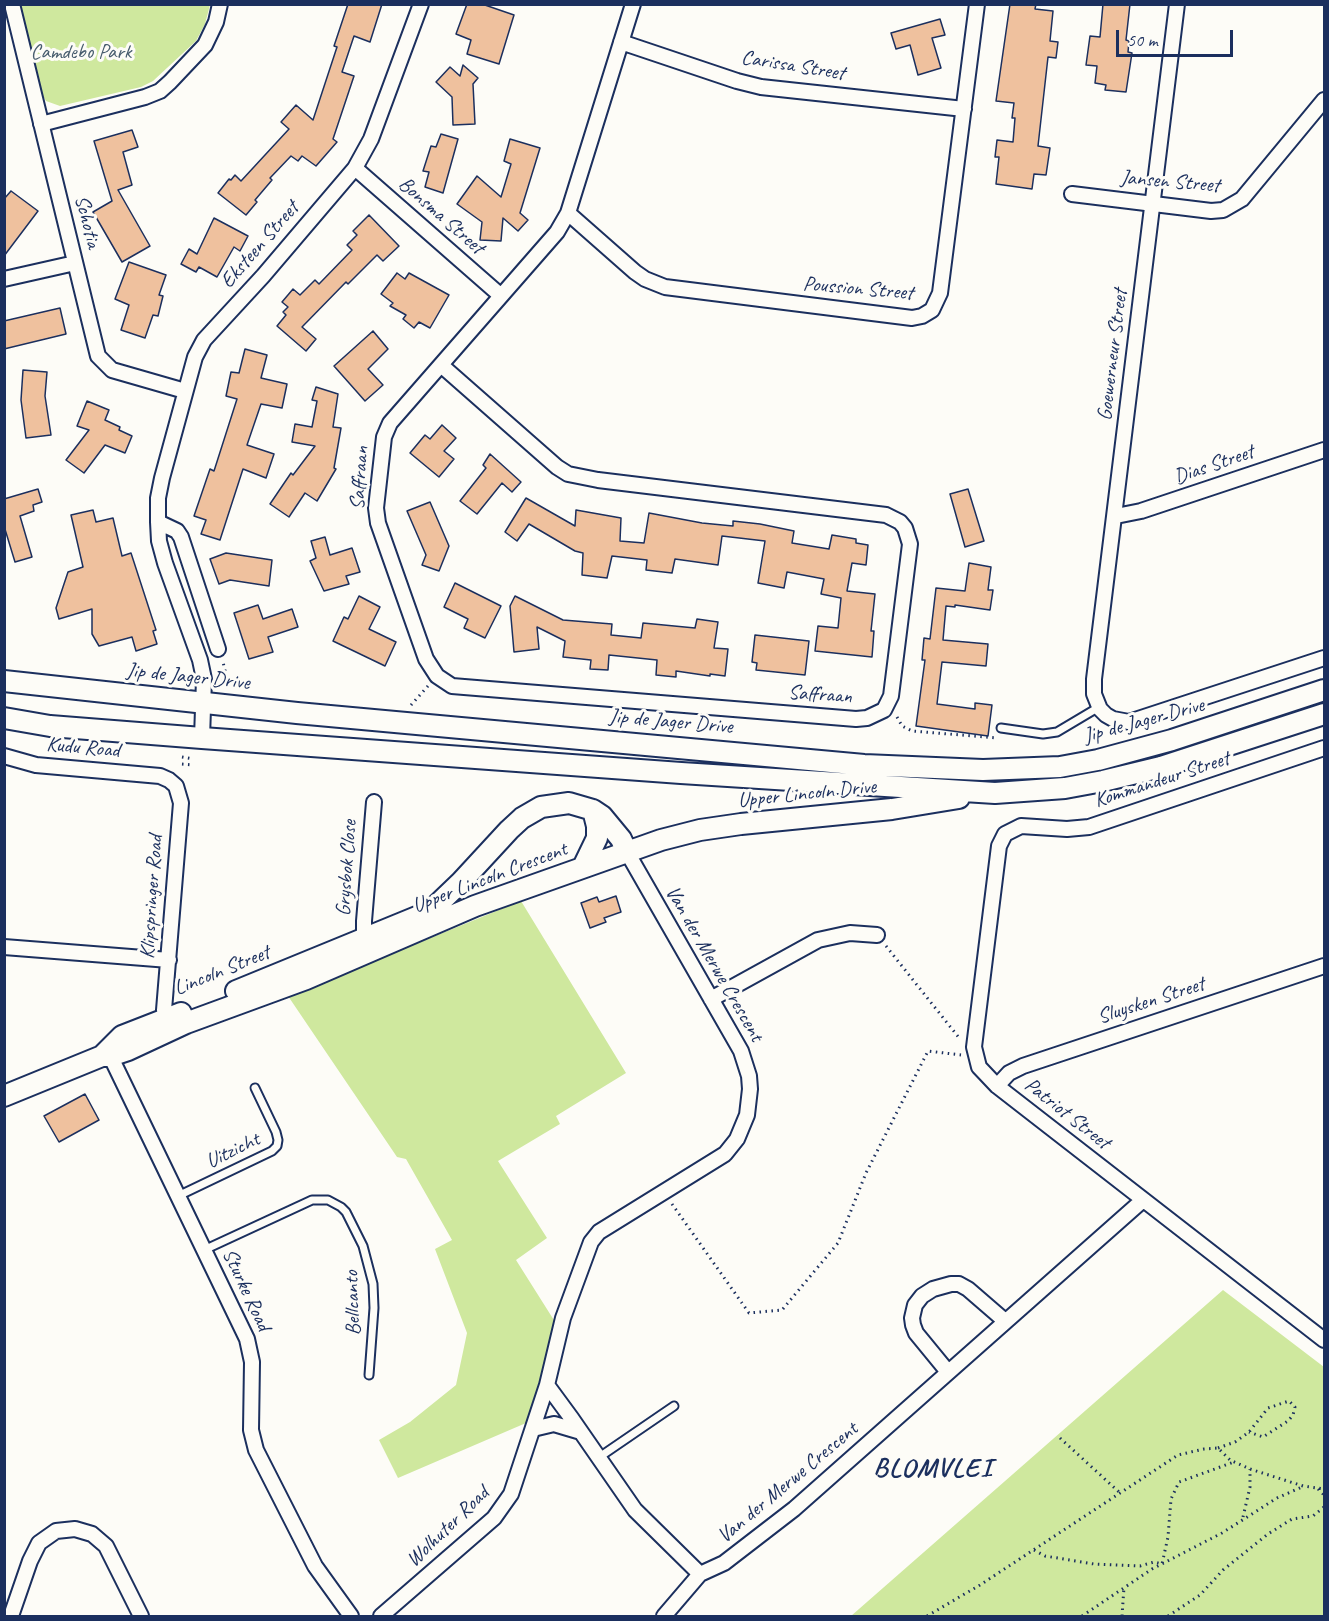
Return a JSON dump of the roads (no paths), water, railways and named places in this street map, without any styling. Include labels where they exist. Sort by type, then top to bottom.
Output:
[{"type":"main road","name":"Jip de Jager Drive","points":[[4,681],[204,704],[864,765],[1020,770],[1060,767],[1098,760],[1172,740],[1324,690]]},
{"type":"main road","points":[[4,718],[50,726],[202,738],[995,793],[1065,788],[1103,781],[1161,767],[1324,714]]},
{"type":"main road","name":"Upper Lincoln Drive","points":[[627,852],[700,830],[892,809],[995,793]]},
{"type":"main road","points":[[369,945],[437,905],[509,830],[541,807],[560,803],[577,804],[593,810],[602,816],[621,839],[627,852]]},
{"type":"main road","points":[[583,867],[597,838],[593,810]]},
{"type":"main road","name":"Upper Lincoln Crescent","points":[[369,945],[627,852]]},
{"type":"main road","name":"Lincoln Street","points":[[4,1096],[106,1054],[122,1036],[237,1004],[306,979],[369,945]]},
{"type":"street","name":"Schotia","points":[[12,4],[98,356],[112,370],[185,391]]},
{"type":"street","points":[[41,124],[146,97],[160,91],[205,45],[216,22],[220,4]]},
{"type":"street","name":"Eksteen Street","points":[[202,738],[204,679],[200,660],[165,563],[159,541],[158,522],[158,498],[162,478],[195,357],[204,340],[263,276],[355,168],[371,139],[421,4]]},
{"type":"street","name":"Saffraan","points":[[441,365],[557,467],[568,474],[598,480],[886,515],[900,522],[905,528],[910,544],[889,703],[878,714],[856,719],[459,688],[437,676],[426,659],[378,523],[376,508],[384,437],[390,423],[557,232],[568,213],[633,4]]},
{"type":"street","name":"Poussion Street","points":[[568,213],[635,272],[665,287],[912,318],[922,316],[932,310],[940,293],[977,4]]},
{"type":"street","name":"Goewerneur Street","points":[[1100,708],[1094,694],[1094,680],[1116,516],[1177,4]]},
{"type":"street","name":"Carissa Street","points":[[621,42],[761,87],[964,109]]},
{"type":"street","name":"Jansen Street","points":[[1072,194],[1211,211],[1223,210],[1242,199],[1324,100]]},
{"type":"street","name":"Bonsma Street","points":[[355,168],[500,295]]},
{"type":"street","points":[[4,279],[75,263]]},
{"type":"street","name":"Dias Street","points":[[1116,516],[1141,511],[1324,450]]},
{"type":"street","points":[[158,522],[177,531],[181,537],[218,649]]},
{"type":"street","points":[[1100,708],[1113,719],[1129,722],[1138,720],[1324,658]]},
{"type":"street","name":"Kommandeur Street","points":[[975,1057],[975,1037],[999,846],[1002,838],[1009,831],[1020,826],[1067,829],[1089,826],[1324,748]]},
{"type":"street","name":"Kudu Road","points":[[4,756],[44,766],[160,776]]},
{"type":"street","name":"Klipspringer Road","points":[[160,776],[173,782],[180,796],[164,1010],[170,1024]]},
{"type":"street","name":"Grysbok Close","points":[[369,945],[364,921],[374,802]]},
{"type":"street","name":"Van der Merwe Crescent","points":[[547,1385],[563,1318],[591,1242],[599,1232],[725,1154],[737,1138],[747,1115],[750,1089],[746,1064],[735,1040],[627,852]]},
{"type":"street","points":[[711,999],[818,940],[850,933],[877,935]]},
{"type":"street","points":[[4,947],[169,960]]},
{"type":"street","name":"Sluysken Street","points":[[997,1086],[1009,1073],[1023,1066],[1324,966]]},
{"type":"street","name":"Sturke Road","points":[[106,1054],[250,1347],[252,1362],[250,1422],[256,1450],[315,1566],[351,1617]]},
{"type":"street","name":"Patriot Street","points":[[975,1057],[979,1067],[997,1086],[1324,1340]]},
{"type":"street","name":"Van der Merwe Crescent","points":[[700,1574],[724,1563],[794,1509],[1143,1200]]},
{"type":"street","points":[[948,1372],[913,1325],[915,1305],[922,1296],[933,1289],[959,1284],[1005,1321]]},
{"type":"street","points":[[547,1385],[635,1510],[700,1574],[664,1617]]},
{"type":"street","name":"Wolhuter Road","points":[[381,1617],[503,1508],[511,1494],[547,1385]]},
{"type":"street","points":[[532,1429],[554,1424],[581,1432]]},
{"type":"street","points":[[11,1617],[30,1561],[39,1543],[56,1531],[75,1529],[92,1534],[106,1546],[141,1617]]},
{"type":"lane","points":[[1001,728],[1043,734],[1057,732],[1100,708]]},
{"type":"lane","name":"Uitzicht","points":[[178,1197],[272,1151],[277,1146],[276,1132],[255,1088]]},
{"type":"lane","name":"Bellcanto","points":[[204,1251],[312,1200],[328,1200],[340,1207],[346,1212],[363,1246],[372,1278],[374,1308],[369,1375]]},
{"type":"lane","points":[[598,1458],[674,1406]]},
{"type":"district","name":"BLOMVLEI","points":[[933,1469]]},
{"type":"park label","name":"Camdebo Park","points":[[81,52]]}]
